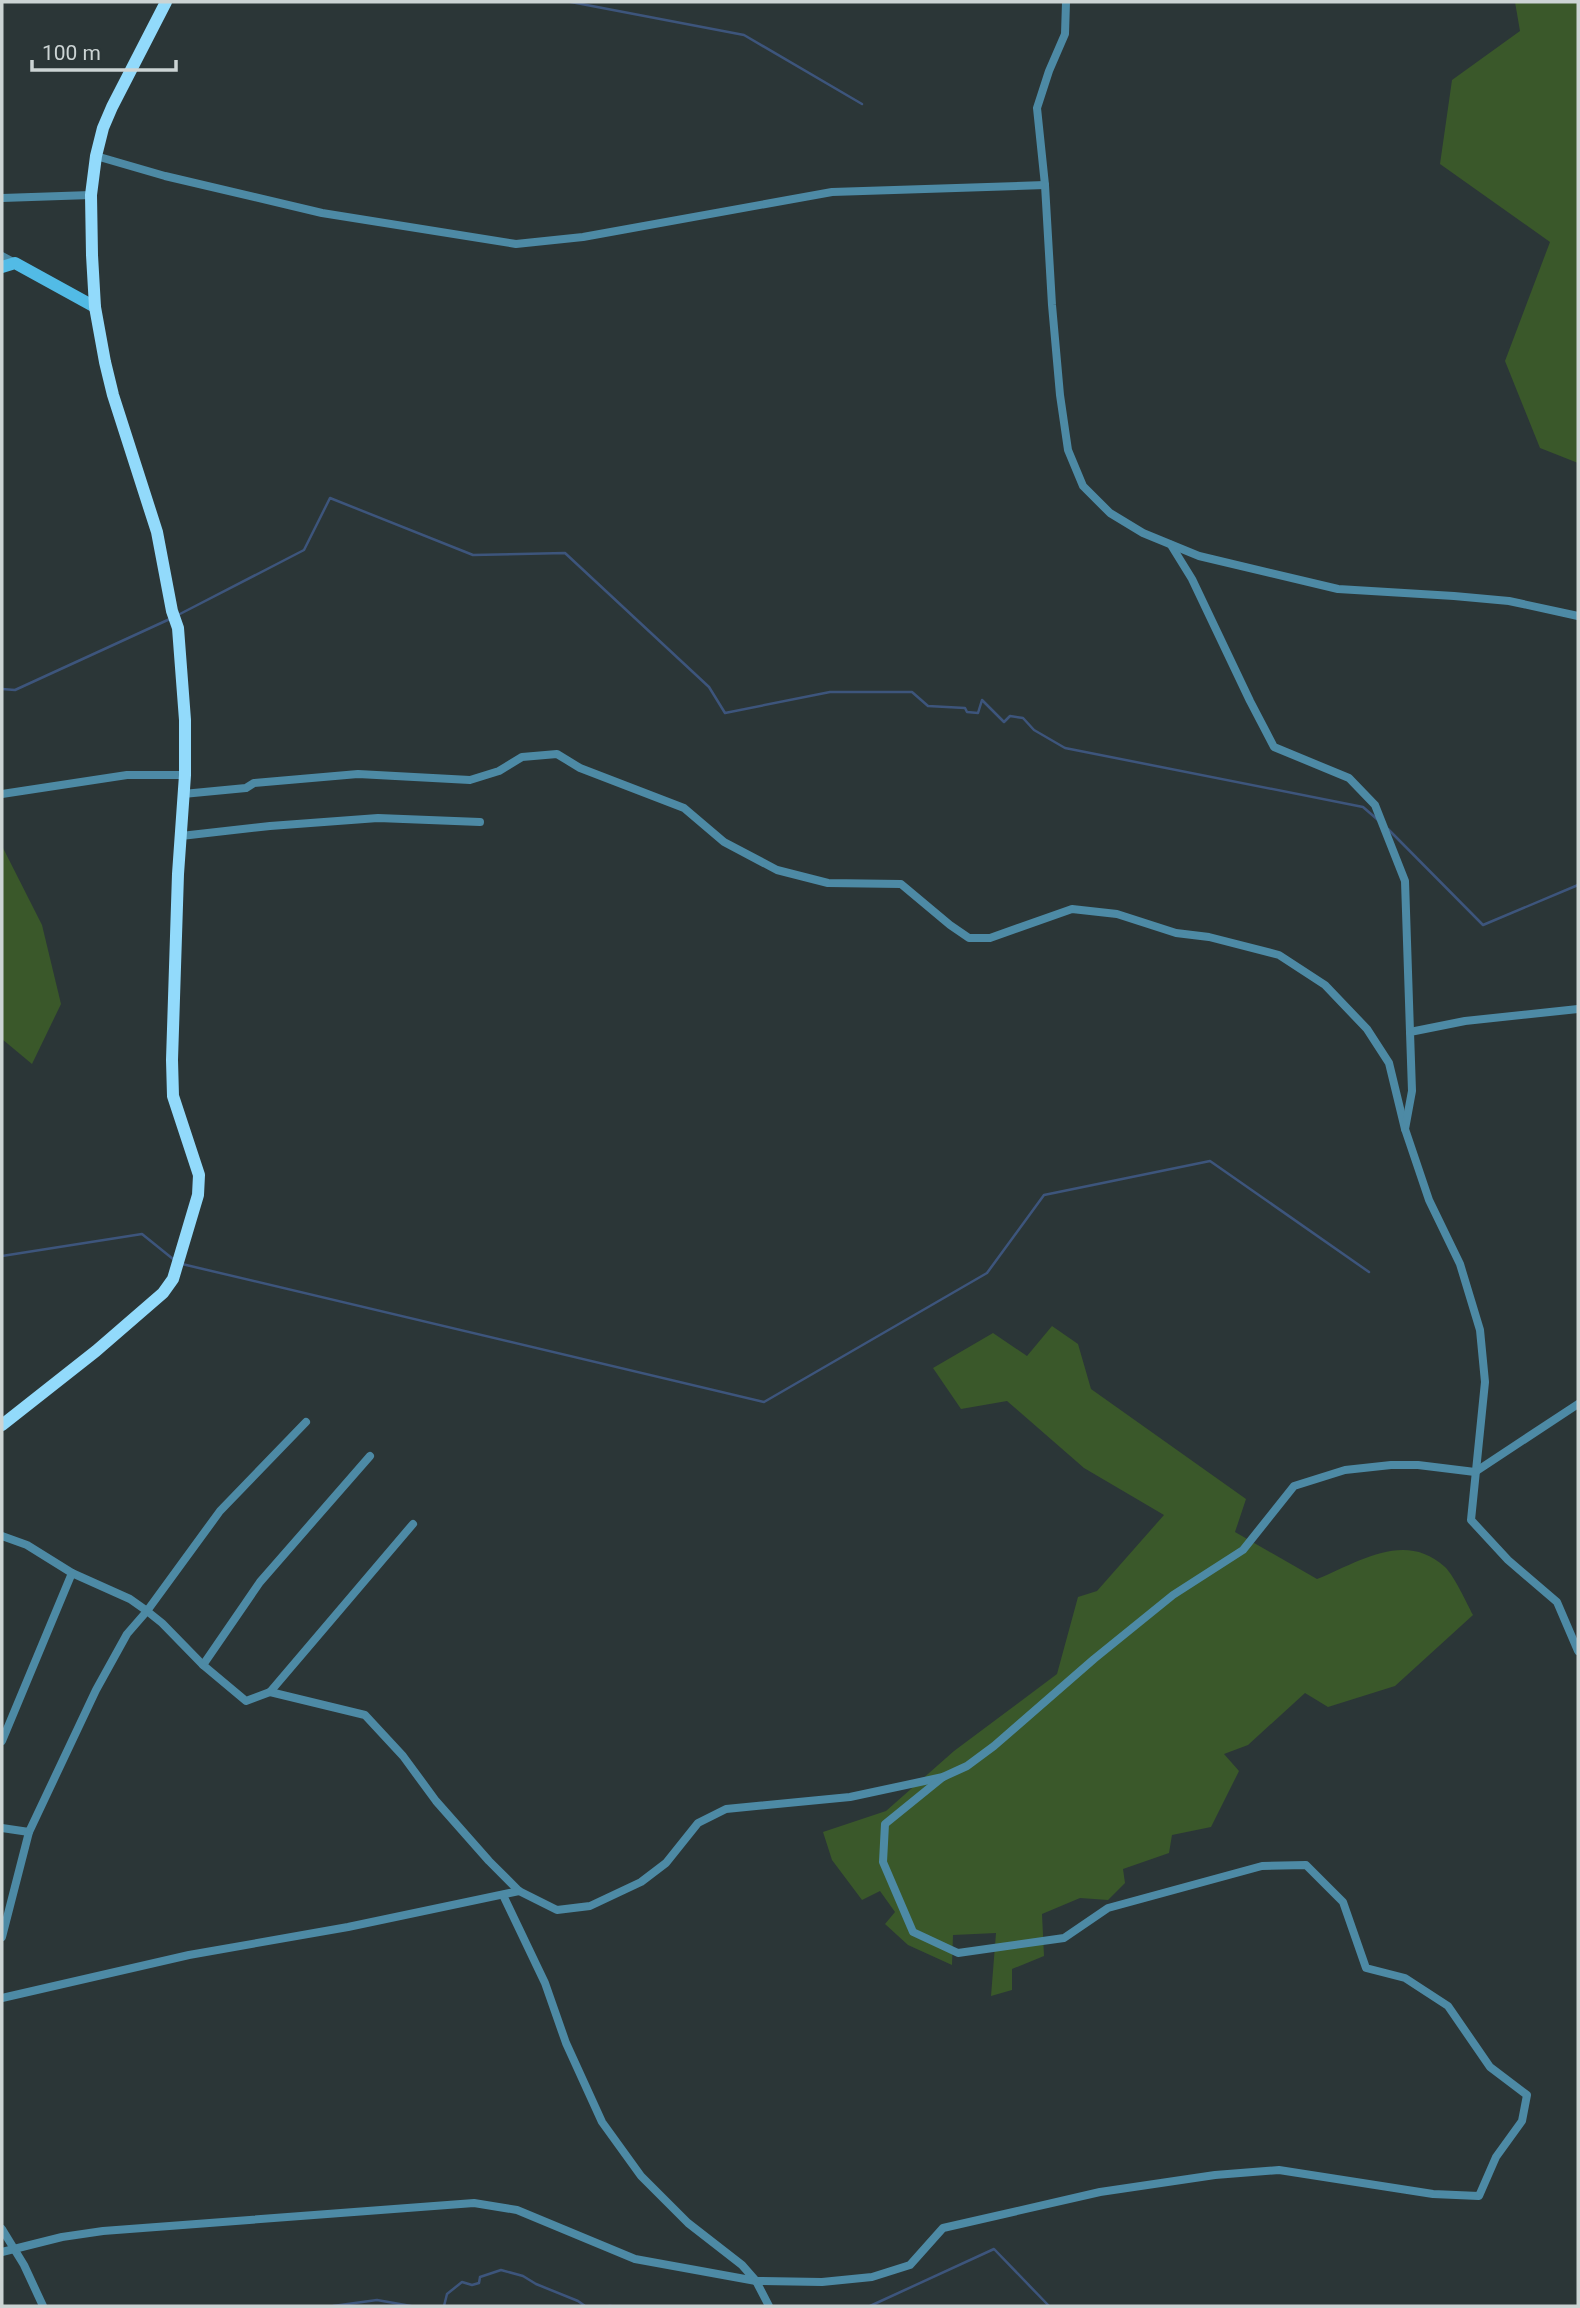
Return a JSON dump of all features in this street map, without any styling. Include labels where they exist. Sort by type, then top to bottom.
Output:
[{"type":"main road","points":[[2,1425],[96,1351],[163,1293],[173,1279],[184,1250],[198,1195],[199,1175],[173,1096],[172,1060],[186,720],[178,628],[172,611],[157,532],[113,396],[95,307],[91,195],[96,156],[112,107],[166,2]]},
{"type":"main road","points":[[2,267],[15,262],[95,307]]},
{"type":"street","points":[[1066,2],[1065,34],[1037,108],[1045,185],[1052,304],[1068,450],[1083,486],[1110,513],[1143,533],[1199,556],[1338,589],[1508,601],[1578,616]]},
{"type":"street","points":[[96,156],[165,176],[322,213],[516,244],[583,237],[832,192],[1045,185]]},
{"type":"street","points":[[2,198],[91,195]]},
{"type":"street","points":[[2,256],[15,262]]},
{"type":"street","points":[[1170,544],[1192,579],[1274,747],[1349,778],[1375,805],[1405,881],[1412,1091],[1405,1129]]},
{"type":"street","points":[[183,794],[246,788],[254,783],[358,774],[470,780],[499,771],[522,757],[557,754],[580,768],[684,808],[724,842],[777,870],[828,883],[901,884],[969,938],[990,938],[1072,909],[1118,914],[1176,933],[1209,937],[1279,955],[1325,985],[1367,1029],[1390,1063],[1405,1129],[1429,1200],[1460,1264],[1480,1330],[1485,1382],[1471,1520],[1508,1560],[1557,1602],[1578,1651]]},
{"type":"street","points":[[2,794],[127,775],[185,775]]},
{"type":"street","points":[[181,836],[378,818],[480,822]]},
{"type":"street","points":[[1410,1031],[1465,1021],[1578,1009]]},
{"type":"street","points":[[270,1692],[365,1715],[403,1756],[436,1801],[480,1851],[520,1891],[557,1910],[590,1906],[641,1882],[666,1863],[698,1823],[726,1809],[850,1797],[943,1777],[967,1766],[1173,1595],[1243,1550],[1294,1486],[1345,1470],[1391,1465],[1418,1465],[1475,1472],[1578,1404]]},
{"type":"street","points":[[2,1937],[29,1832],[96,1690],[127,1634],[220,1511],[306,1422]]},
{"type":"street","points":[[203,1665],[260,1583],[370,1457]]},
{"type":"street","points":[[2,1536],[27,1545],[72,1573],[130,1599],[162,1623],[203,1665],[246,1701],[270,1692],[413,1524]]},
{"type":"street","points":[[2,1741],[72,1573]]},
{"type":"street","points":[[2,2252],[62,2237],[103,2231],[474,2203],[517,2210],[635,2259],[756,2281],[822,2283],[872,2277],[910,2264],[943,2228],[1100,2192],[1215,2175],[1279,2170],[1433,2194],[1479,2196],[1496,2157],[1522,2121],[1527,2095],[1490,2067],[1448,2006],[1405,1978],[1366,1968],[1343,1902],[1306,1865],[1262,1866],[1108,1908],[1063,1938],[958,1953],[913,1932],[883,1863],[885,1824],[943,1777]]},
{"type":"street","points":[[2,1828],[29,1832]]},
{"type":"street","points":[[2,1998],[167,1960],[348,1927],[520,1891]]},
{"type":"street","points":[[503,1895],[545,1983],[566,2043],[602,2122],[641,2176],[688,2223],[742,2265],[756,2281],[769,2306]]},
{"type":"street","points":[[2,2229],[24,2265],[43,2306]]},
{"type":"green space","points":[[1515,2],[1578,2],[1578,463],[1540,448],[1505,361],[1550,242],[1440,164],[1452,80],[1520,31]]},
{"type":"green space","points":[[2,846],[42,925],[61,1004],[32,1064],[2,1039]]},
{"type":"green space","points":[[1052,1326],[1078,1344],[1091,1389],[1246,1499],[1235,1532],[1317,1579],[1382,1553],[1414,1551],[1430,1556],[1449,1571],[1473,1615],[1395,1686],[1328,1707],[1305,1693],[1248,1745],[1224,1754],[1239,1771],[1211,1827],[1172,1835],[1169,1853],[1123,1869],[1125,1883],[1108,1900],[1080,1898],[1042,1914],[1044,1956],[1012,1969],[1012,1990],[991,1996],[996,1933],[953,1935],[952,1965],[908,1945],[885,1924],[895,1912],[880,1891],[862,1900],[832,1860],[823,1832],[886,1811],[954,1751],[1057,1674],[1078,1597],[1097,1591],[1164,1515],[1084,1468],[1007,1401],[961,1409],[933,1368],[993,1333],[1027,1356]]},
{"type":"waterway","points":[[571,2],[744,35],[862,104]]},
{"type":"waterway","points":[[178,615],[304,550],[330,498],[473,555],[565,553],[709,687],[725,713],[830,692],[912,692],[928,706],[965,708],[967,712],[978,713],[982,700],[1004,722],[1010,716],[1023,718],[1034,730],[1065,748],[1363,807],[1378,820]]},
{"type":"waterway","points":[[2,689],[15,690],[172,618]]},
{"type":"waterway","points":[[1388,829],[1483,925],[1578,885]]},
{"type":"waterway","points":[[182,1264],[764,1402],[987,1273],[1044,1195],[1210,1161],[1369,1272]]},
{"type":"waterway","points":[[2,1256],[142,1234],[173,1259]]},
{"type":"waterway","points":[[870,2306],[994,2249],[1049,2306]]},
{"type":"waterway","points":[[444,2306],[447,2294],[462,2282],[472,2285],[479,2283],[480,2277],[501,2270],[523,2276],[585,2306]]},
{"type":"waterway","points":[[333,2306],[377,2300],[411,2306]]}]
